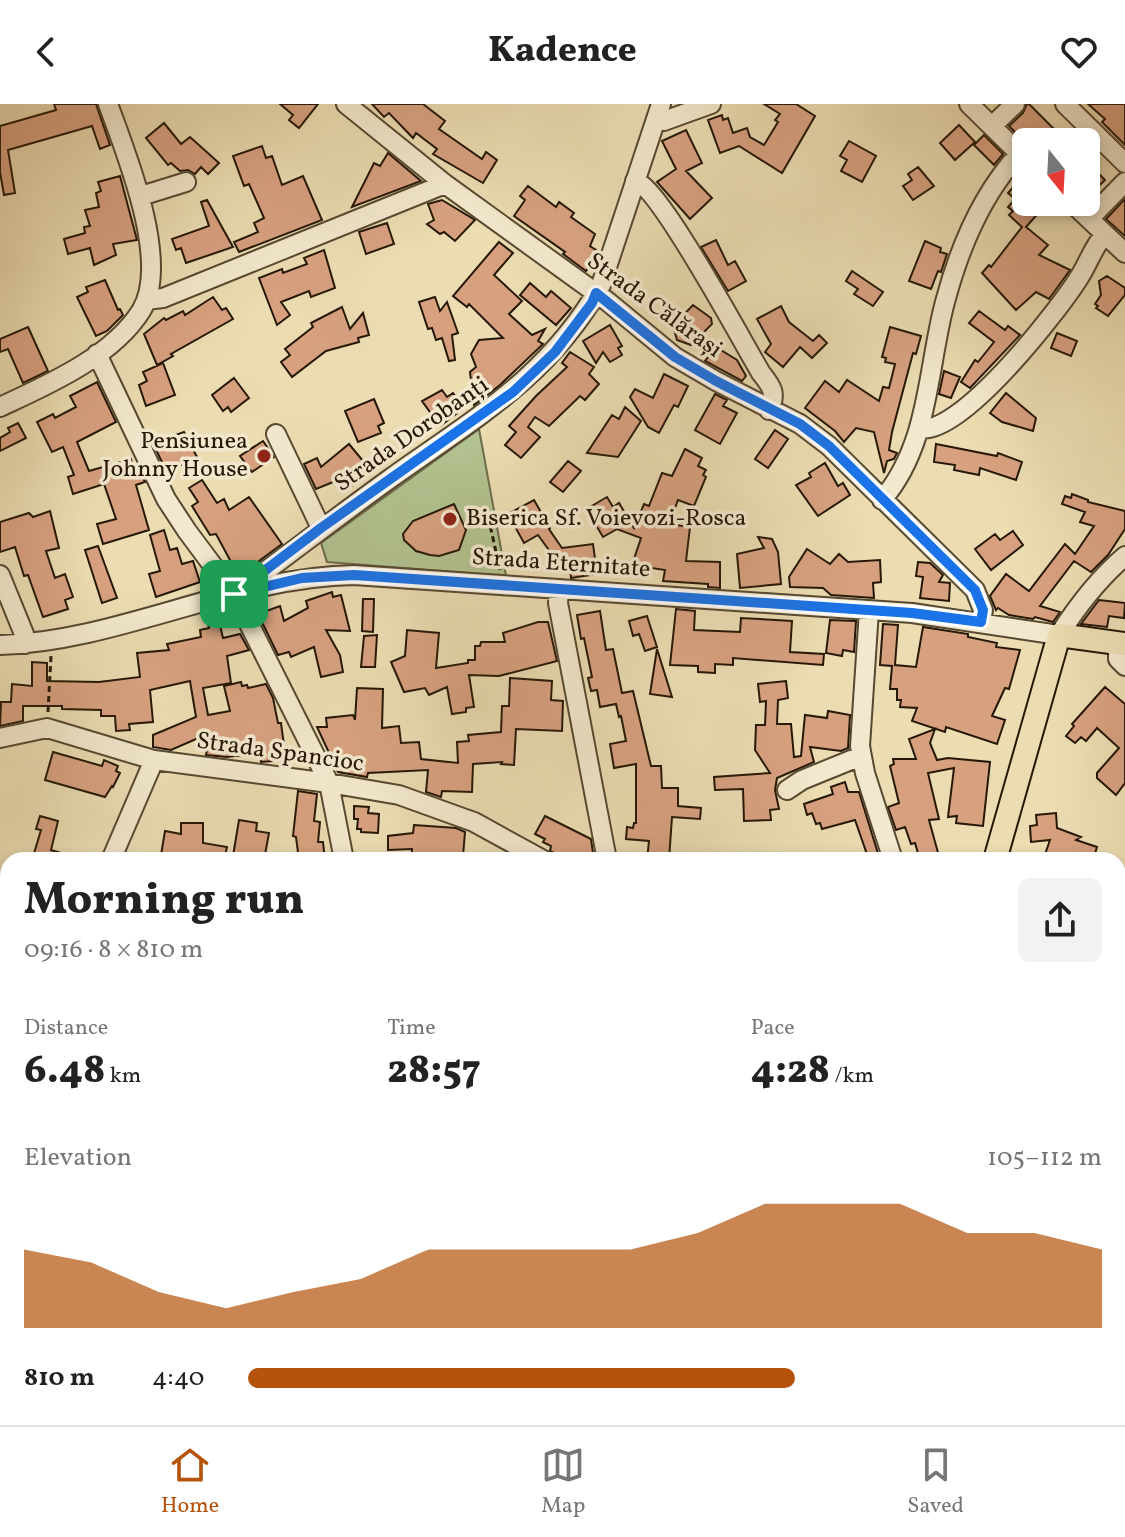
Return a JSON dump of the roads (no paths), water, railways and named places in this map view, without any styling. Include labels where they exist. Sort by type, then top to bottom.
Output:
[{"type":"main road","name":"Strada Eternitate","points":[[1059,635],[1122,644]]},
{"type":"main road","points":[[997,852],[1059,635]]},
{"type":"street","points":[[0,407],[97,354],[140,312],[146,300],[150,286],[146,217],[108,104]]},
{"type":"street","name":"Strada Călărași","points":[[346,104],[445,184],[596,293],[675,357],[800,424],[829,446],[975,590],[983,610],[981,622]]},
{"type":"street","points":[[659,111],[664,121],[711,104]]},
{"type":"street","points":[[969,104],[1012,147]]},
{"type":"street","points":[[992,126],[1015,104]]},
{"type":"street","points":[[1074,107],[1125,163]]},
{"type":"street","name":"Strada Dorobanți","points":[[234,594],[321,528],[513,392],[555,352],[592,303],[659,111]]},
{"type":"street","points":[[882,500],[915,447],[945,301],[963,247],[996,183],[1012,167]]},
{"type":"street","points":[[635,181],[644,183],[670,219],[773,389],[774,398],[769,410]]},
{"type":"street","points":[[141,196],[186,182]]},
{"type":"street","points":[[1089,219],[1125,182]]},
{"type":"street","points":[[146,300],[163,298],[445,184]]},
{"type":"street","points":[[1086,216],[1125,253]]},
{"type":"street","points":[[920,428],[928,430],[952,419],[976,401],[1060,305],[1105,234]]},
{"type":"street","points":[[97,354],[166,499],[234,594],[329,783],[342,852]]},
{"type":"street","points":[[276,434],[321,528]]},
{"type":"street","points":[[1059,635],[1104,574],[1125,556]]},
{"type":"street","points":[[0,575],[24,634],[25,644]]},
{"type":"street","name":"Strada Eternitate","points":[[0,645],[52,641],[234,594],[302,578],[327,576],[912,613],[1059,635]]},
{"type":"street","points":[[559,591],[558,603],[605,852]]},
{"type":"street","points":[[869,610],[861,756],[891,852]]},
{"type":"street","points":[[1122,644],[1118,659],[1125,666]]},
{"type":"street","name":"Strada Spancioc","points":[[0,738],[47,728],[154,760],[399,795],[474,822],[528,852]]},
{"type":"street","points":[[787,790],[802,780],[861,756]]},
{"type":"street","points":[[114,852],[154,760]]},
{"type":"place","name":"Pensiunea Johnny House","points":[[264,456]]},
{"type":"place","name":"Biserica Sf. Voievozi-Rosca","points":[[450,519]]}]
